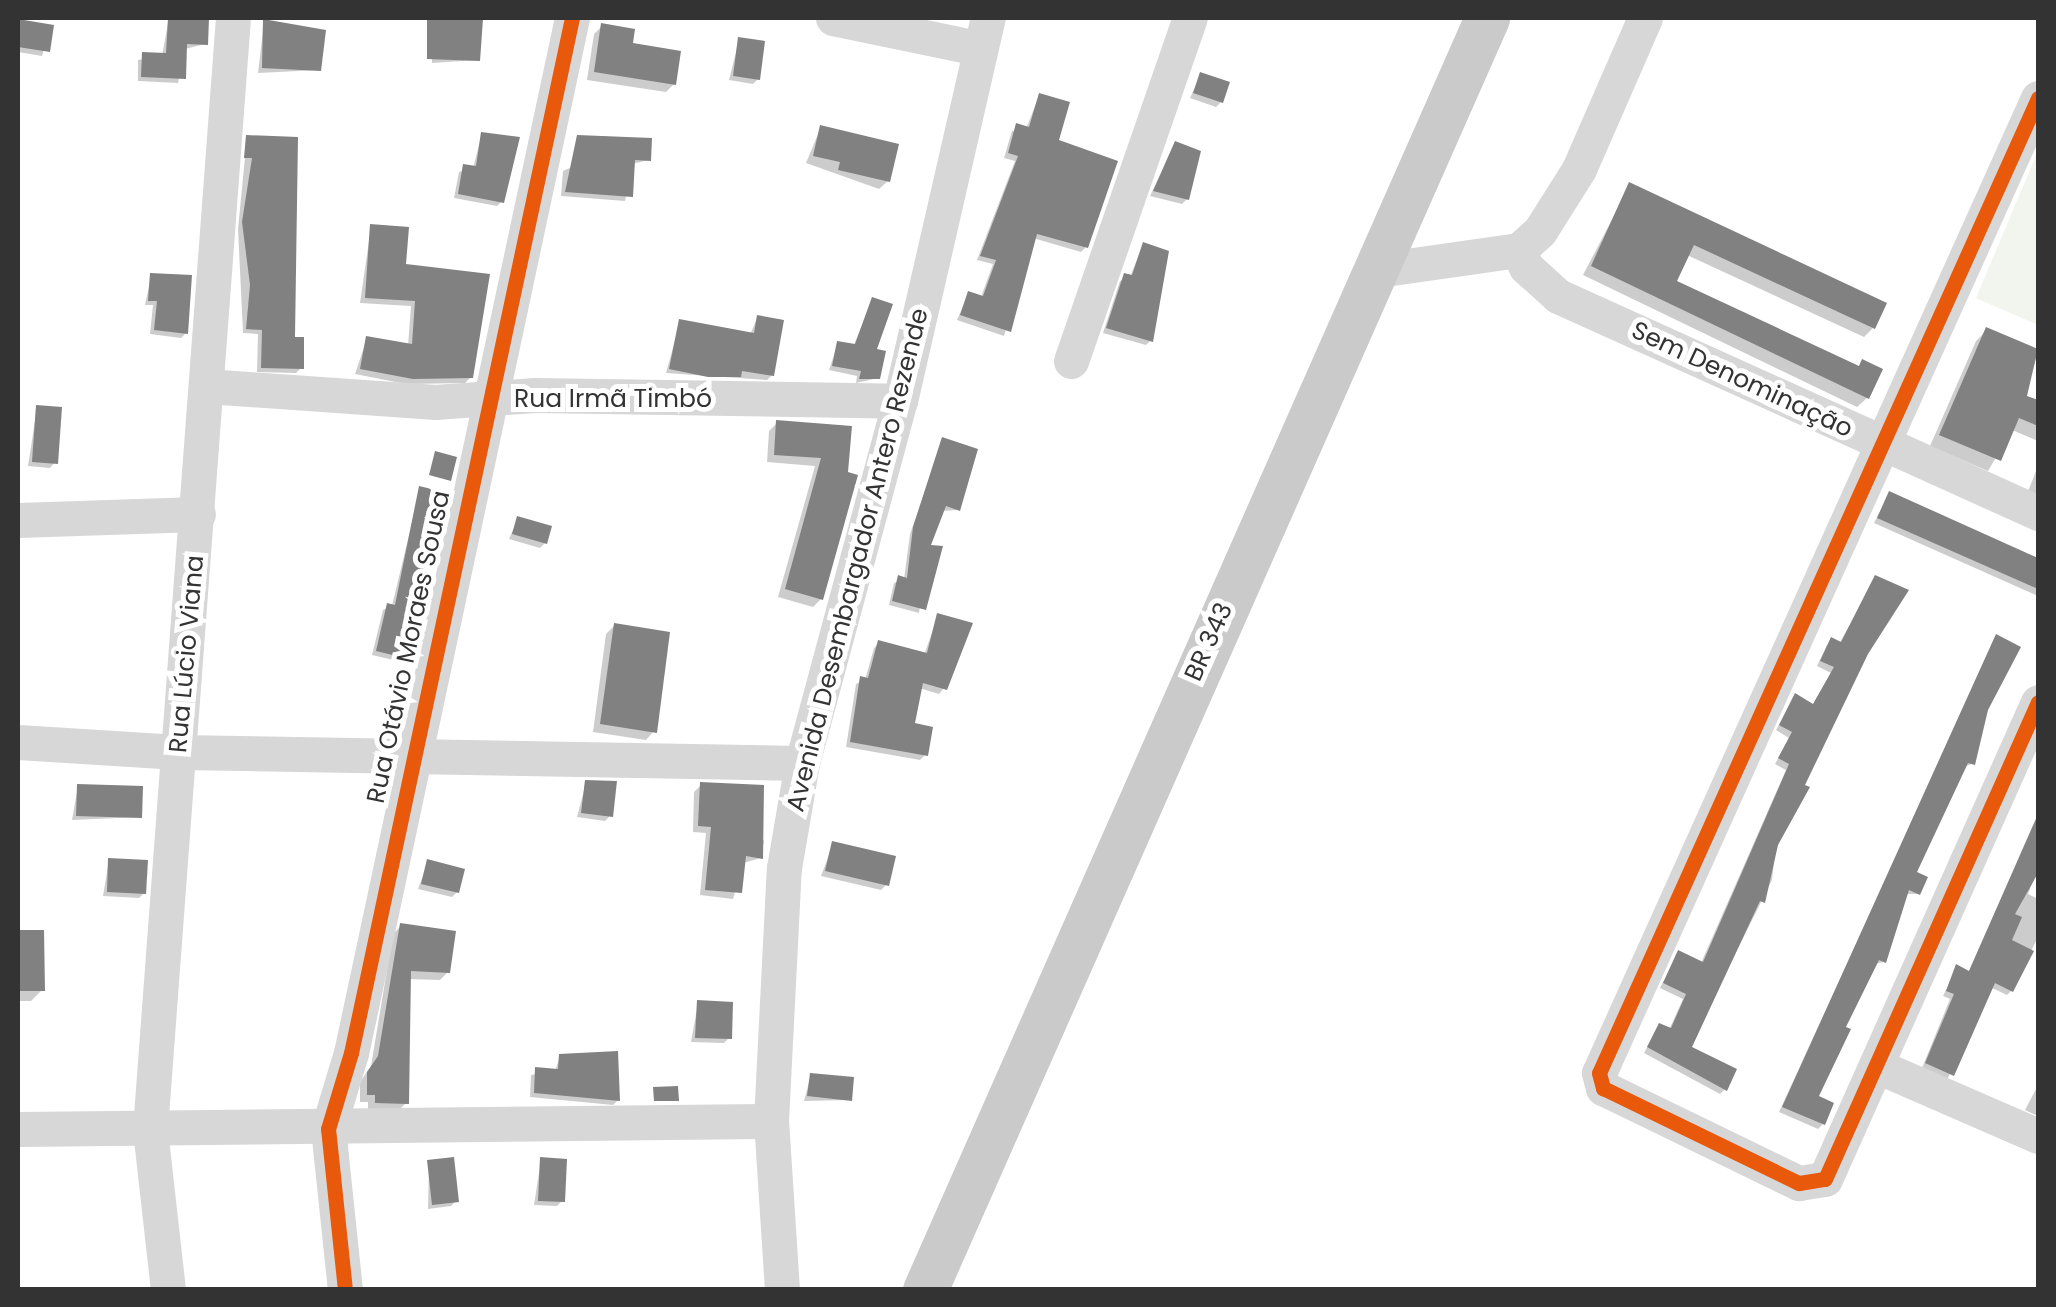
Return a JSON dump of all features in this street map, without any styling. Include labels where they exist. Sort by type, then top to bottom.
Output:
[{"type":"main road","name":"BR 343","points":[[926,1282],[1371,270],[1486,18]]},
{"type":"street","name":"Rua Lúcio Viana","points":[[168,1290],[150,1129],[233,18]]},
{"type":"street","name":"Rua Otávio Moraes Sousa","points":[[345,1290],[328,1129],[351,1053],[410,758],[572,18]]},
{"type":"street","points":[[832,18],[983,33]]},
{"type":"street","points":[[1071,362],[1190,18]]},
{"type":"street","points":[[1371,270],[1518,250],[1558,208],[1645,18]]},
{"type":"street","name":"Avenida Desembargador Antero Rezende","points":[[782,1290],[771,1121],[776,960],[802,764],[900,401],[983,33]]},
{"type":"street","points":[[2038,98],[1599,1074],[1610,1096],[1811,1184],[1829,1174],[2038,702]]},
{"type":"street","name":"Sem Denominação","points":[[1518,250],[1533,275],[1558,296],[2038,513]]},
{"type":"street","name":"Rua Irmã Timbó","points":[[206,386],[487,402],[535,395],[900,401]]},
{"type":"street","points":[[18,520],[198,514]]},
{"type":"street","points":[[18,742],[178,752],[802,764]]},
{"type":"street","points":[[1877,1066],[2038,1136]]},
{"type":"street","points":[[18,1129],[328,1129],[771,1121]]},
{"type":"shaded area","points":[[2038,151],[2038,325],[1976,298]]},
{"type":"building","points":[[168,18],[209,18],[208,45],[187,44],[186,79],[141,77],[142,52],[166,53]]},
{"type":"building","points":[[427,18],[483,19],[480,61],[427,59]]},
{"type":"building","points":[[18,19],[54,25],[50,52],[18,47]]},
{"type":"building","points":[[263,19],[326,30],[321,71],[262,68]]},
{"type":"building","points":[[601,23],[635,29],[633,43],[681,51],[676,85],[594,72]]},
{"type":"building","points":[[738,37],[765,41],[760,80],[733,76]]},
{"type":"building","points":[[1200,72],[1230,82],[1223,103],[1193,93]]},
{"type":"building","points":[[1039,93],[1070,102],[1059,140],[1118,161],[1088,248],[1037,234],[1011,332],[960,315],[968,291],[983,296],[996,260],[980,256],[1018,156],[1008,153],[1016,123],[1029,127]]},
{"type":"building","points":[[820,125],[899,144],[890,182],[838,170],[840,162],[813,156]]},
{"type":"building","points":[[481,132],[520,137],[504,203],[458,194],[463,164],[476,166]]},
{"type":"building","points":[[246,135],[298,137],[295,337],[304,337],[304,369],[261,368],[262,330],[246,329],[250,285],[242,222],[252,158],[244,158]]},
{"type":"building","points":[[577,135],[652,138],[651,161],[635,160],[633,197],[565,192]]},
{"type":"building","points":[[1175,141],[1201,151],[1189,200],[1153,191]]},
{"type":"building","points":[[1629,182],[1887,303],[1875,329],[1694,245],[1677,281],[1859,366],[1862,359],[1883,369],[1869,399],[1591,266]]},
{"type":"building","points":[[370,224],[409,227],[406,264],[490,274],[473,378],[413,379],[360,369],[366,336],[412,344],[415,301],[365,298]]},
{"type":"building","points":[[1143,242],[1169,251],[1153,342],[1106,328],[1124,273],[1132,275]]},
{"type":"building","points":[[150,273],[192,275],[188,334],[154,330],[157,301],[148,301]]},
{"type":"building","points":[[872,297],[893,304],[877,349],[886,351],[880,379],[859,379],[861,371],[832,366],[837,341],[855,344]]},
{"type":"building","points":[[757,315],[784,320],[774,376],[742,371],[741,377],[708,377],[669,369],[679,319],[754,333]]},
{"type":"building","points":[[1986,327],[2038,349],[2027,396],[2038,400],[2038,426],[2019,418],[2001,461],[1939,435]]},
{"type":"building","points":[[36,405],[62,407],[58,464],[32,462]]},
{"type":"building","points":[[776,420],[852,426],[848,472],[858,475],[823,600],[785,589],[821,458],[774,455]]},
{"type":"building","points":[[942,437],[978,449],[960,511],[946,506],[931,545],[943,546],[926,610],[892,601],[898,575],[907,578],[913,527]]},
{"type":"building","points":[[435,451],[457,457],[451,481],[429,475]]},
{"type":"building","points":[[419,486],[440,491],[409,659],[376,651],[387,603],[395,605]]},
{"type":"building","points":[[1889,491],[2038,558],[2038,589],[1877,518]]},
{"type":"building","points":[[517,516],[552,526],[547,544],[512,534]]},
{"type":"building","points":[[1875,575],[1909,590],[1868,654],[1805,785],[1810,787],[1778,845],[1765,903],[1760,901],[1692,1047],[1737,1069],[1727,1091],[1647,1047],[1659,1023],[1671,1028],[1686,994],[1663,983],[1678,950],[1703,962],[1789,764],[1778,758],[1792,732],[1779,725],[1795,693],[1813,704],[1834,667],[1820,661],[1831,637],[1841,642]]},
{"type":"building","points":[[937,613],[973,623],[947,690],[923,683],[915,723],[933,727],[928,756],[850,742],[860,676],[868,678],[878,640],[927,653]]},
{"type":"building","points":[[614,623],[670,632],[657,733],[600,724]]},
{"type":"building","points":[[1996,634],[2021,647],[1988,710],[1975,765],[1968,763],[1917,872],[1928,877],[1920,895],[1909,890],[1886,963],[1879,960],[1846,1027],[1851,1029],[1819,1096],[1834,1103],[1825,1125],[1782,1107]]},
{"type":"building","points":[[585,780],[617,781],[613,817],[581,813]]},
{"type":"building","points":[[700,782],[764,785],[763,859],[746,856],[742,893],[705,890],[711,827],[698,826]]},
{"type":"building","points":[[77,784],[143,786],[142,818],[76,816]]},
{"type":"building","points":[[2038,814],[2038,873],[2015,914],[2022,917],[2012,940],[2034,951],[2013,992],[1995,983],[1954,1076],[1925,1063],[1954,994],[1946,991],[1956,964],[1969,971]]},
{"type":"building","points":[[832,841],[896,856],[889,886],[825,871]]},
{"type":"building","points":[[108,858],[148,860],[146,894],[107,892]]},
{"type":"building","points":[[427,859],[465,869],[459,893],[421,884]]},
{"type":"building","points":[[400,923],[456,931],[450,973],[411,971],[409,1104],[375,1103],[375,1095],[367,1095],[367,1072],[378,1056]]},
{"type":"building","points":[[18,930],[44,930],[45,991],[18,991]]},
{"type":"building","points":[[697,1000],[733,1002],[732,1039],[695,1038]]},
{"type":"building","points":[[618,1051],[620,1101],[534,1093],[535,1067],[558,1069],[559,1054]]},
{"type":"building","points":[[810,1073],[854,1077],[852,1101],[807,1096]]},
{"type":"building","points":[[678,1086],[679,1101],[654,1101],[653,1087]]},
{"type":"building","points":[[454,1157],[459,1202],[432,1205],[427,1160]]},
{"type":"building","points":[[540,1157],[567,1159],[565,1202],[538,1201]]},
{"type":"cycle path","points":[[345,1290],[328,1129],[351,1053],[572,18]]},
{"type":"cycle path","points":[[2038,98],[1599,1073],[1603,1088],[1799,1183],[1825,1179],[2038,702]]}]
